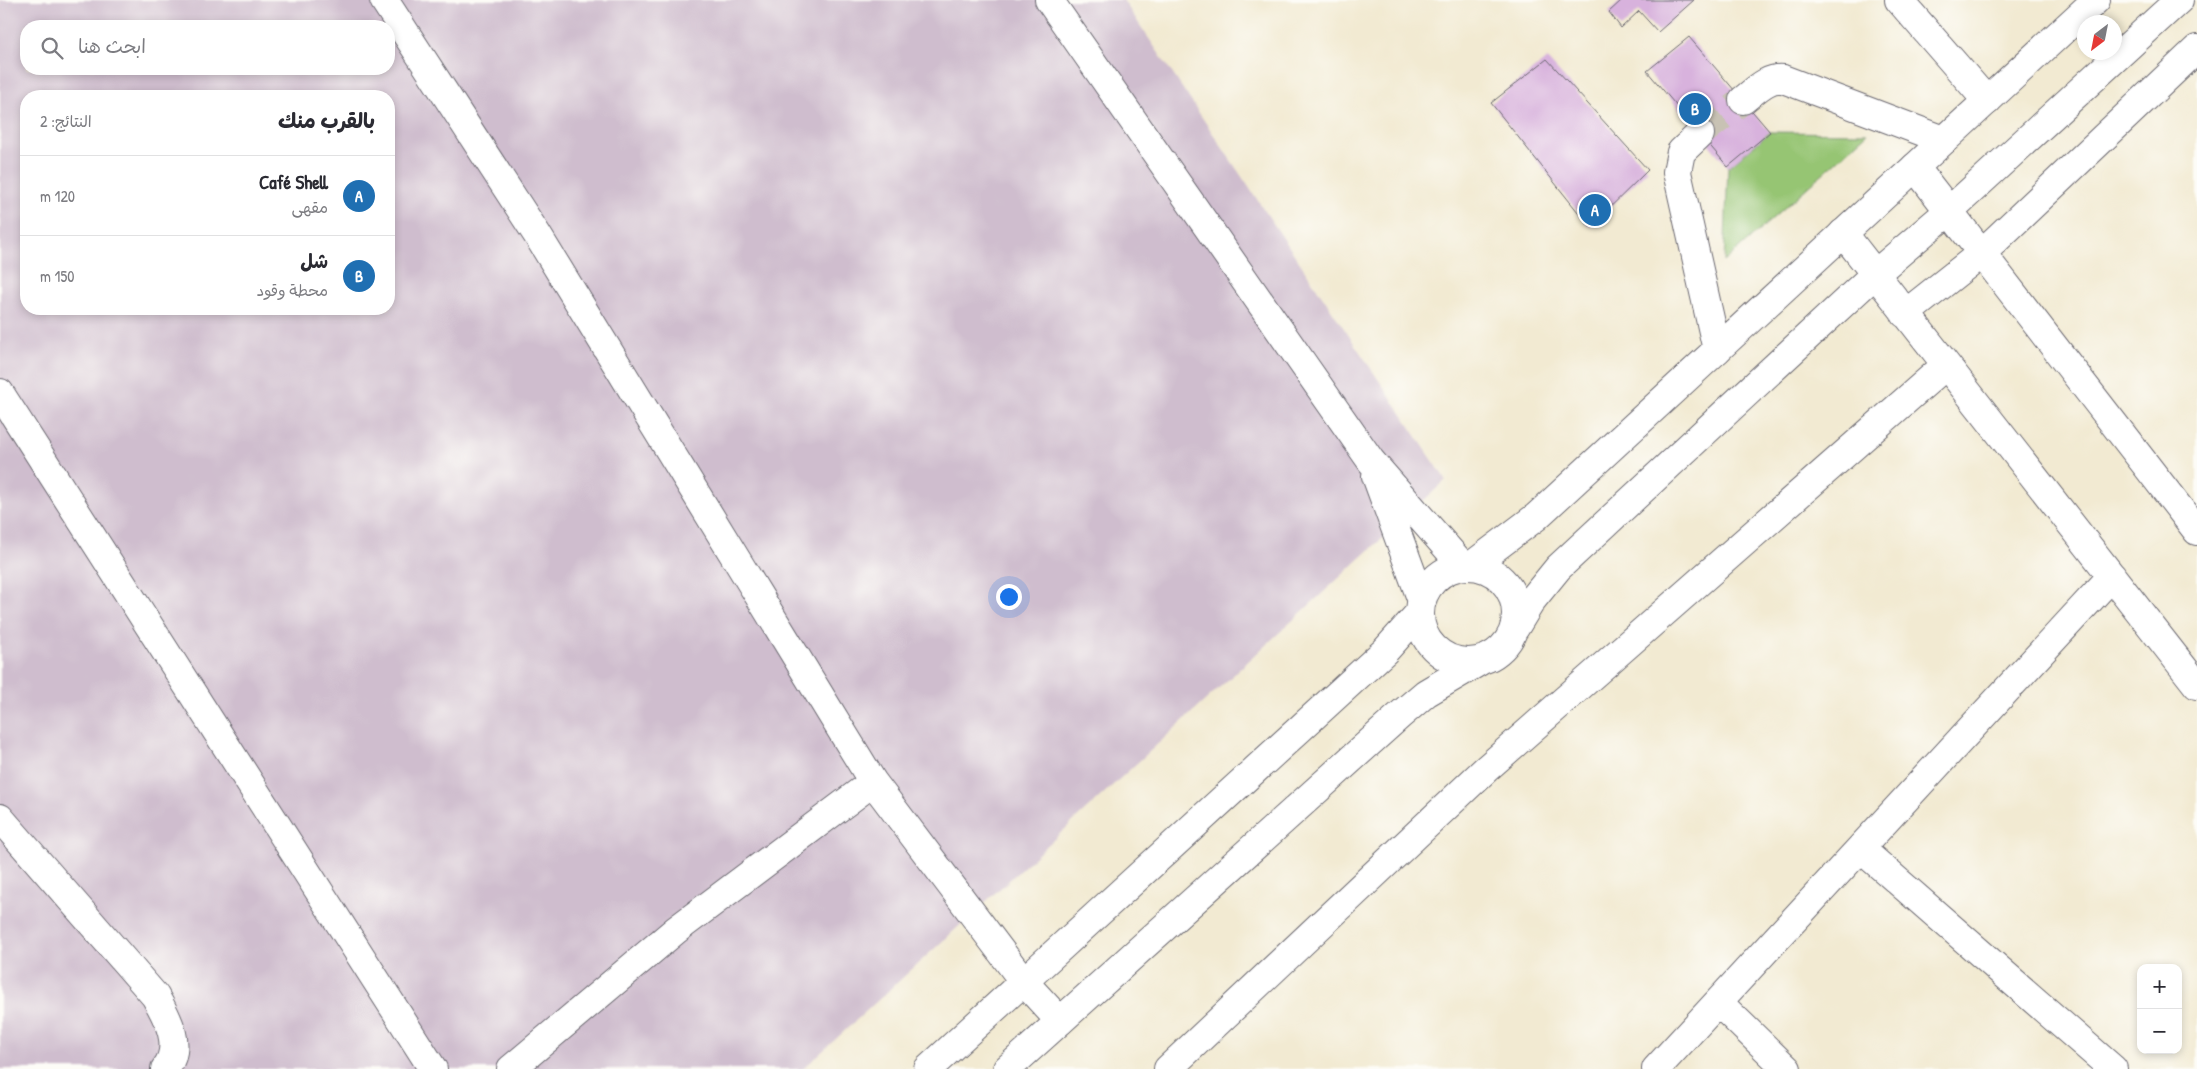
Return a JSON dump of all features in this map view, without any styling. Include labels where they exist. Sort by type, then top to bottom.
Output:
[{"type":"street","points":[[384,0],[538,236],[873,782],[1024,982],[1060,1021]]},
{"type":"street","points":[[1049,0],[1371,461],[1467,566]]},
{"type":"street","points":[[1899,0],[1987,101]]},
{"type":"street","points":[[1467,566],[1536,517],[2096,0]]},
{"type":"street","points":[[1007,1069],[1399,716],[1426,693],[1502,647],[1532,600],[1558,568],[1875,274],[1949,211],[2179,0]]},
{"type":"street","points":[[1905,314],[1982,253],[2197,49]]},
{"type":"street","points":[[1743,100],[1767,82],[1776,78],[1783,79],[1944,140]]},
{"type":"street","points":[[1700,134],[1681,152],[1677,172],[1717,350]]},
{"type":"street","points":[[1915,167],[2197,531]]},
{"type":"street","points":[[1843,233],[2197,684]]},
{"type":"street","points":[[1168,1069],[1486,769],[1946,365]]},
{"type":"street","points":[[0,393],[433,1069]]},
{"type":"street","points":[[1371,461],[1421,606],[1426,634],[1439,652],[1452,659],[1468,662],[1482,660]]},
{"type":"street","points":[[928,1069],[1385,651],[1421,606],[1427,588],[1437,577],[1448,570],[1467,566],[1485,568],[1498,576],[1508,586],[1515,599],[1517,613],[1515,628]]},
{"type":"street","points":[[1656,1069],[2112,576]]},
{"type":"street","points":[[511,1069],[676,930],[873,782]]},
{"type":"street","points":[[0,818],[155,996],[170,1024],[174,1045],[169,1064],[165,1069]]},
{"type":"street","points":[[1861,849],[2113,1069]]},
{"type":"street","points":[[1718,1004],[1787,1069]]},
{"type":"shaded area","points":[[0,0],[1123,0],[1446,480],[803,1069],[0,1069]]},
{"type":"green space","points":[[1770,132],[1868,133],[1724,262],[1728,167]]},
{"type":"building","points":[[1622,0],[1694,0],[1658,32],[1639,11],[1621,28],[1609,12]]},
{"type":"building","points":[[1689,37],[1770,132],[1728,167],[1647,71]]},
{"type":"building","points":[[1547,59],[1648,170],[1590,227],[1491,103]]},
{"type":"tunnel","points":[[1700,134],[1743,100]]},
{"type":"place","name":"شل","points":[[1695,109]]},
{"type":"place","name":"Café Shell","points":[[1595,210]]}]
